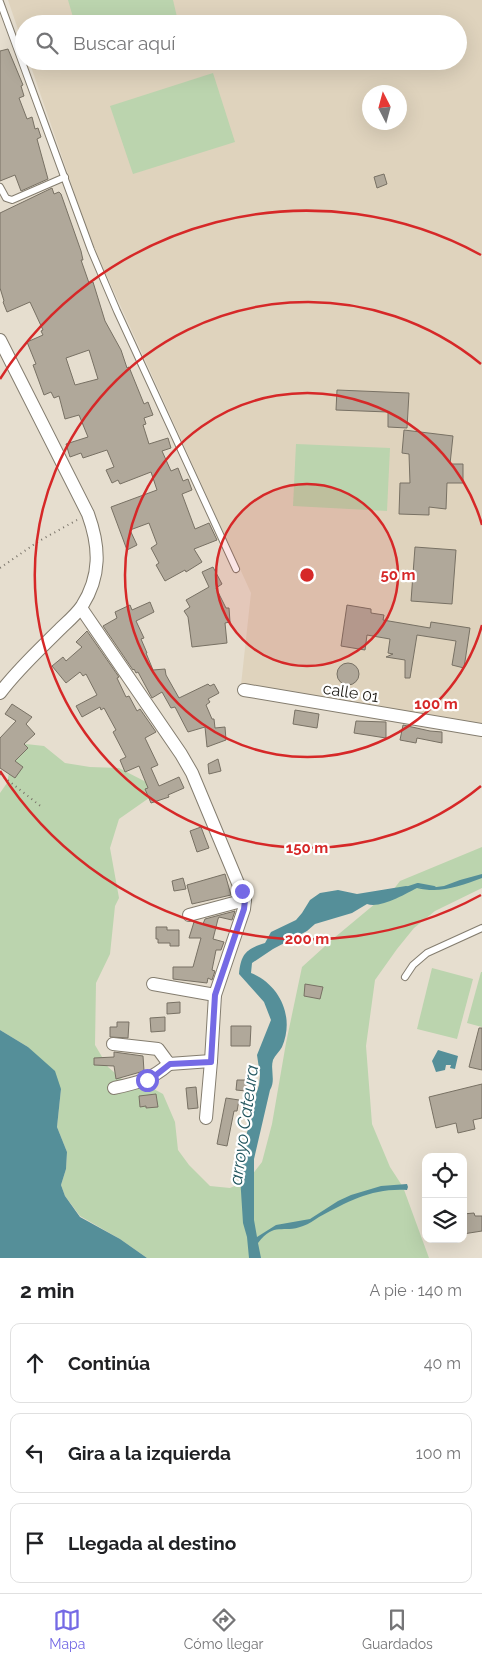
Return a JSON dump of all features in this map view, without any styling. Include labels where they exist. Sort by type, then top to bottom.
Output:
[{"type":"street","points":[[0,340],[88,514],[93,526],[97,565],[94,582],[81,608],[21,667],[0,693]]},
{"type":"street","points":[[81,608],[192,773],[245,900],[244,909],[215,995],[206,1118]]},
{"type":"street","name":"calle 01","points":[[244,690],[482,730]]},
{"type":"street","points":[[189,915],[245,900]]},
{"type":"street","points":[[152,984],[215,995]]},
{"type":"street","points":[[113,1044],[158,1049],[170,1064]]},
{"type":"street","points":[[114,1088],[147,1080],[170,1064],[211,1062]]},
{"type":"lane","points":[[0,2],[15,42]]},
{"type":"lane","points":[[25,70],[91,250],[117,311],[236,569]]},
{"type":"lane","points":[[0,187],[6,198],[12,200],[65,177]]},
{"type":"lane","points":[[405,977],[413,965],[427,953],[482,928]]},
{"type":"path","points":[[0,568],[39,542],[88,514]]},
{"type":"path","points":[[0,774],[43,808]]},
{"type":"shaded area","points":[[8,0],[482,0],[482,726],[241,685],[251,593],[91,241],[32,70],[467,70],[467,15],[15,15],[15,21]]},
{"type":"green space","points":[[68,0],[173,0],[177,15],[72,15]]},
{"type":"green space","points":[[213,73],[235,142],[133,174],[110,106]]},
{"type":"green space","points":[[296,444],[390,448],[387,511],[293,506]]},
{"type":"green space","points":[[26,744],[44,746],[65,763],[90,767],[119,768],[146,782],[149,798],[119,819],[110,848],[119,898],[115,906],[110,954],[96,983],[95,1045],[108,1067],[129,1085],[150,1087],[163,1094],[175,1122],[178,1150],[189,1165],[210,1186],[230,1188],[248,1180],[262,1162],[272,1124],[302,967],[376,903],[390,894],[400,881],[482,847],[482,888],[435,911],[414,928],[375,980],[366,1046],[372,1124],[390,1167],[403,1187],[429,1258],[147,1258],[120,1239],[80,1216],[65,1196],[61,1185],[66,1169],[67,1152],[57,1127],[61,1089],[28,1047],[0,1030],[0,793],[7,783],[13,752]]},
{"type":"green space","points":[[432,968],[473,979],[457,1039],[417,1029]]},
{"type":"green space","points":[[482,972],[482,1027],[467,1023]]},
{"type":"water","points":[[482,874],[482,878],[442,890],[417,888],[385,903],[367,904],[352,913],[315,924],[307,931],[273,949],[252,963],[251,973],[270,985],[277,994],[286,1014],[287,1024],[286,1036],[282,1047],[273,1060],[273,1082],[254,1159],[254,1220],[257,1237],[276,1225],[310,1219],[351,1195],[381,1186],[407,1184],[408,1187],[407,1190],[372,1193],[340,1206],[305,1225],[269,1232],[258,1243],[261,1258],[249,1258],[247,1237],[243,1223],[239,1160],[259,1085],[260,1075],[257,1055],[271,1020],[264,1002],[239,974],[243,957],[249,950],[265,943],[271,932],[296,920],[310,900],[320,893],[338,890],[357,894],[406,886],[429,888],[444,886]]},
{"type":"water","points":[[0,1030],[28,1047],[55,1071],[61,1089],[57,1127],[67,1152],[66,1169],[61,1185],[65,1196],[80,1217],[120,1239],[147,1258],[0,1258]]},
{"type":"water","points":[[438,1050],[458,1056],[455,1069],[450,1068],[451,1065],[446,1065],[445,1070],[436,1072],[432,1061]]},
{"type":"building","points":[[8,49],[15,70],[17,70],[23,85],[21,86],[24,96],[19,98],[27,119],[32,117],[35,129],[38,128],[41,137],[37,139],[48,179],[21,191],[15,175],[0,181],[0,51]]},
{"type":"building","points":[[384,174],[387,184],[377,188],[374,177]]},
{"type":"building","points":[[52,188],[54,194],[59,192],[61,194],[81,251],[83,260],[81,260],[89,283],[93,282],[105,321],[121,350],[127,368],[129,367],[144,404],[148,402],[153,415],[144,418],[146,424],[143,425],[149,444],[168,438],[171,448],[162,451],[171,471],[178,468],[183,481],[188,479],[192,490],[182,494],[195,529],[209,523],[217,540],[194,549],[202,562],[186,572],[185,570],[165,581],[156,565],[159,563],[151,548],[157,544],[149,523],[130,530],[137,545],[127,550],[111,507],[157,490],[151,472],[120,484],[118,480],[112,483],[106,470],[114,467],[107,450],[83,458],[81,453],[70,457],[66,444],[88,437],[79,415],[65,419],[59,396],[54,398],[51,392],[44,395],[33,365],[36,364],[27,342],[43,335],[41,331],[43,330],[30,302],[7,312],[3,302],[0,288],[0,213]],"holes":[[[89,350],[98,379],[75,385],[66,358]]]},
{"type":"building","points":[[337,390],[409,393],[407,428],[388,427],[388,412],[336,410]]},
{"type":"building","points":[[404,430],[453,436],[450,464],[463,464],[463,483],[447,483],[446,509],[429,507],[429,515],[399,514],[400,483],[410,483],[409,454],[402,453]]},
{"type":"building","points":[[415,547],[456,550],[452,604],[411,601]]},
{"type":"building","points":[[213,567],[222,584],[216,588],[226,608],[229,608],[230,622],[225,623],[227,643],[192,647],[188,617],[184,611],[190,607],[186,600],[209,587],[202,572]]},
{"type":"building","points":[[150,602],[154,612],[136,621],[144,638],[141,639],[153,670],[165,669],[166,675],[179,698],[208,684],[210,686],[214,684],[219,693],[208,699],[210,702],[206,705],[212,719],[214,719],[215,728],[225,727],[226,740],[207,747],[205,727],[188,732],[175,707],[171,708],[162,692],[152,698],[138,672],[136,673],[133,670],[103,626],[117,618],[115,612],[130,605],[132,610]]},
{"type":"building","points":[[347,605],[371,609],[371,613],[384,615],[383,620],[430,628],[431,622],[470,628],[464,668],[452,665],[456,641],[417,635],[410,678],[405,678],[405,660],[386,657],[393,654],[388,653],[390,639],[367,635],[365,650],[341,646]]},
{"type":"building","points":[[87,631],[119,677],[117,678],[126,697],[129,696],[137,711],[140,709],[156,732],[145,738],[158,765],[151,768],[159,786],[179,777],[184,788],[168,795],[169,797],[151,803],[145,789],[148,788],[139,766],[125,772],[120,760],[126,757],[113,732],[116,730],[104,708],[101,710],[100,707],[82,717],[76,706],[97,695],[86,674],[83,676],[80,672],[66,683],[52,666],[63,657],[66,661],[82,647],[76,642]]},
{"type":"building","points":[[348,663],[356,666],[359,674],[356,682],[348,685],[340,682],[337,674],[340,666]]},
{"type":"building","points":[[12,704],[32,717],[26,724],[35,734],[24,744],[28,748],[15,761],[23,767],[15,778],[0,768],[0,738],[16,721],[5,714]]},
{"type":"building","points":[[295,710],[319,714],[317,728],[293,724]]},
{"type":"building","points":[[356,721],[386,722],[386,738],[354,733]]},
{"type":"building","points":[[403,725],[442,732],[442,743],[417,738],[416,743],[400,740]]},
{"type":"building","points":[[218,759],[221,771],[209,774],[208,764]]},
{"type":"building","points":[[201,827],[209,848],[197,852],[190,831]]},
{"type":"building","points":[[225,874],[231,895],[192,904],[187,885]]},
{"type":"building","points":[[183,878],[186,889],[174,891],[172,881]]},
{"type":"building","points":[[235,911],[232,920],[219,917],[218,919],[213,939],[224,942],[221,950],[216,950],[212,970],[215,971],[212,980],[208,978],[207,983],[173,979],[173,967],[193,967],[201,938],[189,938],[194,922],[203,924],[205,919]]},
{"type":"building","points":[[156,927],[167,927],[167,930],[179,930],[179,946],[170,946],[170,943],[158,943]]},
{"type":"building","points":[[305,984],[323,987],[320,999],[304,996]]},
{"type":"building","points":[[180,1002],[180,1013],[167,1014],[167,1003]]},
{"type":"building","points":[[165,1017],[165,1031],[151,1032],[150,1018]]},
{"type":"building","points":[[117,1022],[129,1022],[128,1038],[110,1037],[110,1027],[117,1027]]},
{"type":"building","points":[[231,1026],[251,1026],[250,1046],[231,1046]]},
{"type":"building","points":[[479,1028],[482,1028],[482,1070],[469,1067]]},
{"type":"building","points":[[114,1052],[143,1056],[144,1071],[116,1079],[114,1066],[94,1065],[94,1058],[114,1057]]},
{"type":"building","points":[[237,1080],[246,1080],[246,1091],[236,1090]]},
{"type":"building","points":[[482,1084],[482,1118],[473,1120],[475,1129],[458,1133],[456,1123],[436,1128],[429,1097]]},
{"type":"building","points":[[196,1087],[198,1108],[188,1109],[186,1088]]},
{"type":"building","points":[[156,1094],[158,1107],[140,1107],[139,1096]]},
{"type":"building","points":[[226,1098],[239,1100],[237,1111],[234,1111],[227,1146],[217,1144]]},
{"type":"building","points":[[474,1213],[475,1216],[482,1216],[482,1231],[467,1233],[467,1214]]},
{"type":"waterway","name":"arroyo Cateura","points":[[409,888],[418,885],[434,888]]},
{"type":"route","points":[[147,1080],[170,1064],[211,1062],[215,995],[244,909],[245,900],[242,891]]}]
